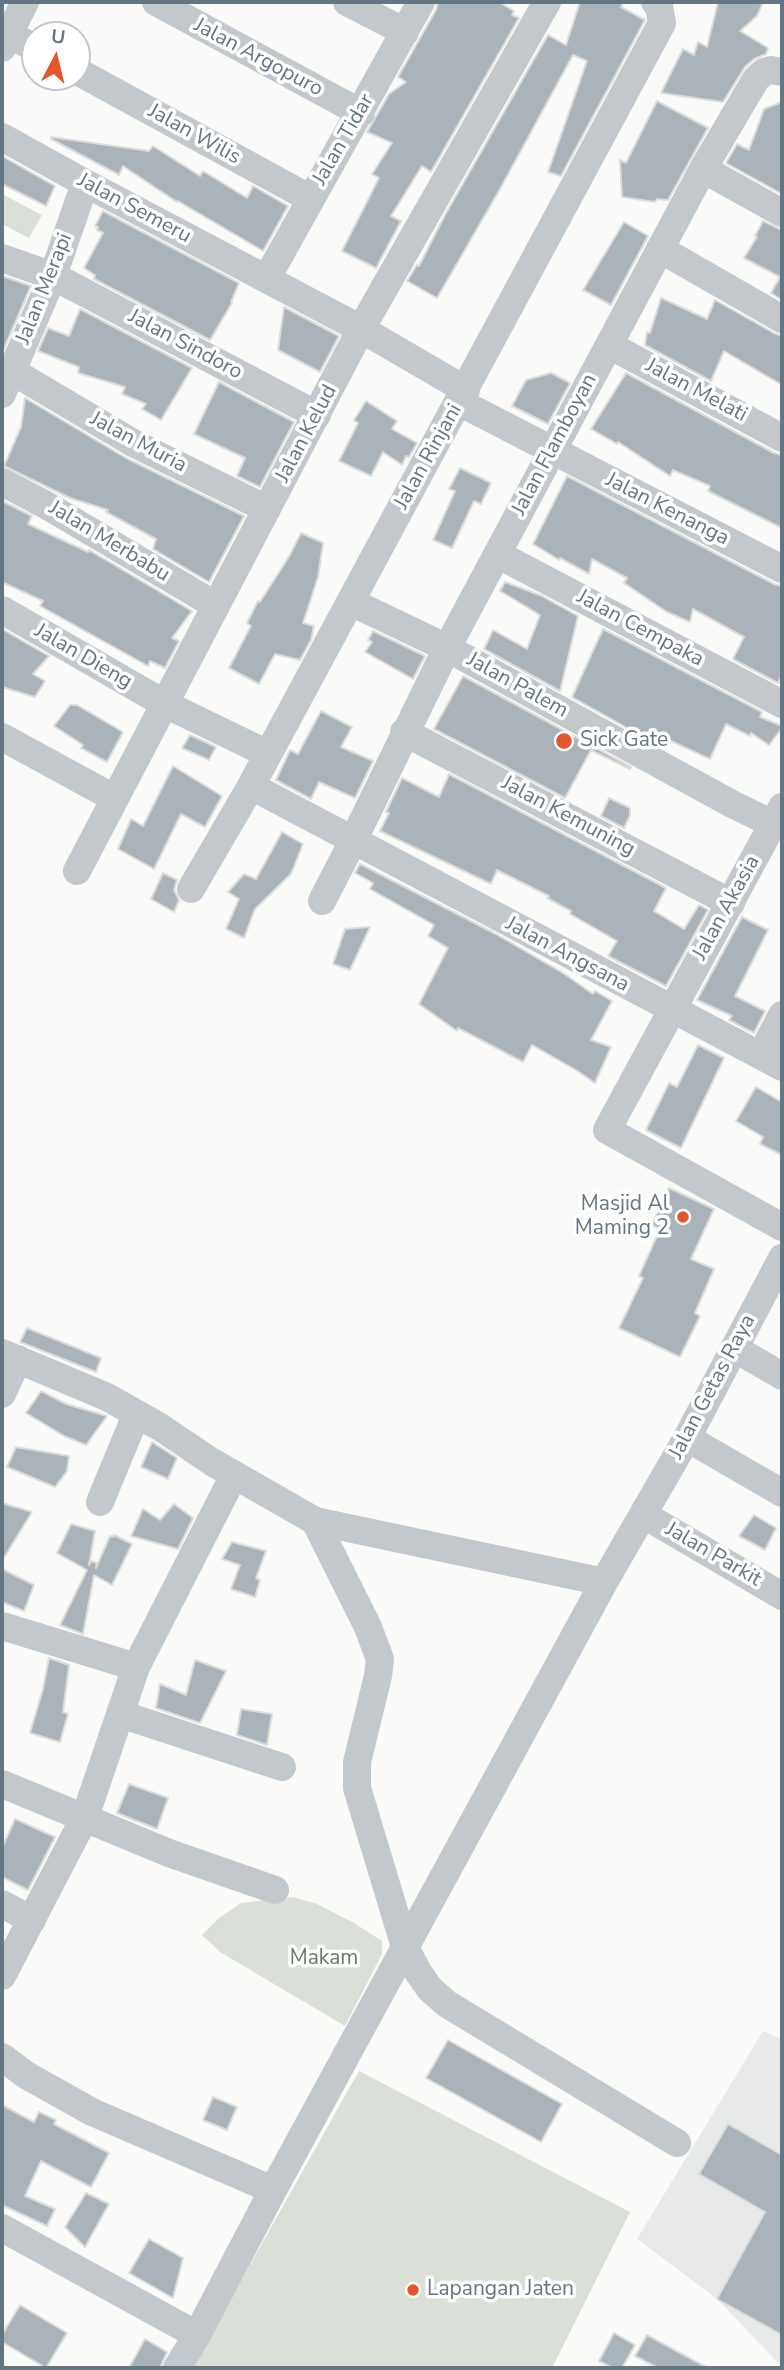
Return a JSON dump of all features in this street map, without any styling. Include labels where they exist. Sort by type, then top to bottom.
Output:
[{"type":"street","points":[[5,41],[25,2]]},
{"type":"street","name":"Jalan Argopuro","points":[[156,2],[361,113]]},
{"type":"street","points":[[347,2],[405,32]]},
{"type":"street","name":"Jalan Tidar","points":[[267,278],[421,2]]},
{"type":"street","name":"Jalan Kelud","points":[[77,871],[362,330],[547,2]]},
{"type":"street","name":"Jalan Rinjani","points":[[191,889],[251,786],[463,396],[658,12]]},
{"type":"street","name":"Jalan Flamboyan","points":[[322,901],[447,648],[704,169],[757,79],[764,72],[781,71]]},
{"type":"street","name":"Jalan Wilis","points":[[91,79],[311,199]]},
{"type":"street","name":"Jalan Semeru","points":[[2,137],[362,330]]},
{"type":"street","points":[[704,169],[782,213]]},
{"type":"street","name":"Jalan Merapi","points":[[7,382],[53,276],[85,183]]},
{"type":"street","points":[[660,249],[782,319]]},
{"type":"street","name":"Jalan Sindoro","points":[[2,258],[53,276],[317,415]]},
{"type":"street","name":"Jalan Kenanga","points":[[362,330],[552,450],[782,569]]},
{"type":"street","name":"Jalan Melati","points":[[609,345],[782,438]]},
{"type":"street","name":"Jalan Muria","points":[[7,382],[267,509]]},
{"type":"street","name":"Jalan Merbabu","points":[[2,482],[215,605]]},
{"type":"street","name":"Jalan Cempaka","points":[[497,554],[782,704]]},
{"type":"street","name":"Jalan Palem","points":[[351,602],[447,648],[732,804],[778,815]]},
{"type":"street","name":"Jalan Dieng","points":[[2,610],[165,704],[268,754]]},
{"type":"street","name":"Jalan Kemuning","points":[[404,732],[731,903]]},
{"type":"street","points":[[2,737],[114,798]]},
{"type":"street","name":"Jalan Angsana","points":[[251,786],[772,1061]]},
{"type":"street","name":"Jalan Akasia","points":[[778,815],[607,1130],[782,1227]]},
{"type":"street","points":[[772,1061],[782,1015]]},
{"type":"street","name":"Jalan Getas Raya","points":[[177,2368],[604,1582],[687,1438],[782,1258]]},
{"type":"street","points":[[734,1348],[782,1376]]},
{"type":"street","points":[[2,1394],[10,1356],[107,1397],[314,1521],[604,1582]]},
{"type":"street","points":[[100,1502],[136,1415]]},
{"type":"street","points":[[687,1438],[782,1493]]},
{"type":"street","points":[[2,1976],[85,1817],[136,1667],[234,1475]]},
{"type":"street","name":"Jalan Parkit","points":[[644,1515],[782,1596]]},
{"type":"street","points":[[314,1521],[368,1627],[380,1659],[357,1762],[357,1788],[405,1947],[418,1972],[430,1989],[447,2004],[677,2143]]},
{"type":"street","points":[[2,1626],[136,1667]]},
{"type":"street","points":[[120,1714],[282,1767]]},
{"type":"street","points":[[2,1784],[169,1853],[275,1890]]},
{"type":"street","points":[[2,1904],[32,1920]]},
{"type":"street","points":[[2,2057],[26,2075],[92,2112],[273,2190]]},
{"type":"street","points":[[2,2228],[197,2335]]},
{"type":"shaded area","points":[[763,2031],[782,2040],[782,2367],[717,2299],[637,2239]]},
{"type":"green space","points":[[2,194],[42,215],[29,238],[2,224]]},
{"type":"green space","name":"Makam","points":[[293,1897],[317,1904],[382,1941],[382,1954],[345,2026],[220,1952],[202,1935],[219,1918],[241,1903]]},
{"type":"green space","name":"Lapangan Jaten","points":[[359,2071],[630,2212],[552,2368],[192,2368]]},
{"type":"building","points":[[438,2],[499,2],[514,11],[512,15],[519,18],[431,172],[422,166],[391,216],[401,221],[376,268],[342,251],[379,178],[372,174],[392,143],[367,132],[389,94],[406,82],[398,77]]},
{"type":"building","points":[[580,2],[623,2],[621,7],[645,20],[561,176],[548,172],[587,61],[573,55],[437,298],[407,281],[417,265],[419,266],[445,215],[548,35],[566,45]]},
{"type":"building","points":[[718,2],[763,2],[757,16],[740,31],[768,48],[766,54],[745,67],[723,102],[661,93],[683,49],[694,55],[698,42],[707,47]]},
{"type":"building","points":[[657,101],[708,128],[668,200],[657,199],[655,202],[622,197],[620,160],[626,163]]},
{"type":"building","points":[[782,102],[782,194],[726,163],[737,144],[749,150],[764,109]]},
{"type":"building","points":[[51,137],[149,151],[153,146],[200,176],[203,171],[247,198],[253,186],[288,206],[263,251],[177,202],[123,166],[119,175]]},
{"type":"building","points":[[2,156],[55,186],[46,206],[2,184]]},
{"type":"building","points":[[103,211],[239,283],[232,303],[210,340],[94,279],[95,275],[84,268],[103,233],[95,226]]},
{"type":"building","points":[[763,221],[782,230],[782,300],[771,293],[780,277],[744,258]]},
{"type":"building","points":[[624,222],[648,236],[611,305],[583,290]]},
{"type":"building","points":[[2,276],[31,286],[2,353]]},
{"type":"building","points":[[661,298],[707,319],[715,300],[782,336],[782,385],[724,351],[711,381],[645,345],[647,332],[650,333]]},
{"type":"building","points":[[284,307],[339,336],[320,372],[278,350]]},
{"type":"building","points":[[80,309],[192,368],[161,420],[142,409],[146,404],[122,394],[125,387],[78,373],[79,367],[38,351],[48,328],[69,336]]},
{"type":"building","points":[[551,373],[570,383],[548,424],[512,406],[526,380]]},
{"type":"building","points":[[626,373],[782,455],[782,528],[708,491],[710,486],[673,470],[670,476],[618,442],[617,444],[591,429]]},
{"type":"building","points":[[219,382],[294,422],[260,487],[237,476],[245,458],[194,434]]},
{"type":"building","points":[[25,398],[126,458],[244,516],[209,582],[153,549],[156,539],[106,512],[108,510],[70,498],[4,466],[21,427]]},
{"type":"building","points":[[366,401],[397,421],[392,429],[417,443],[402,465],[383,452],[371,476],[339,461],[358,423],[354,420]]},
{"type":"building","points":[[460,468],[491,483],[481,504],[474,501],[452,548],[433,540],[455,491],[449,489]]},
{"type":"building","points":[[567,476],[782,586],[782,675],[778,683],[733,659],[744,637],[693,609],[690,622],[667,612],[624,583],[627,578],[592,559],[589,574],[533,544]]},
{"type":"building","points":[[2,501],[32,516],[28,524],[88,552],[89,550],[192,611],[172,638],[179,641],[165,668],[150,661],[148,666],[40,606],[43,601],[2,582]]},
{"type":"building","points":[[301,533],[323,543],[318,577],[303,623],[314,626],[311,640],[300,660],[275,654],[259,684],[229,668],[251,626],[247,623],[258,601],[260,602],[290,555]]},
{"type":"building","points":[[505,582],[542,596],[578,616],[560,691],[484,649],[493,630],[527,649],[540,615],[500,591]]},
{"type":"building","points":[[2,629],[49,656],[33,674],[45,681],[35,697],[2,687]]},
{"type":"building","points":[[603,629],[762,712],[760,717],[782,728],[769,745],[751,733],[750,736],[726,724],[710,759],[648,732],[645,738],[572,697]]},
{"type":"building","points":[[373,631],[425,656],[413,679],[365,652],[372,642],[368,640]]},
{"type":"building","points":[[463,676],[631,767],[630,769],[591,750],[565,798],[434,729]]},
{"type":"building","points":[[70,705],[77,705],[123,732],[107,762],[81,748],[83,745],[54,726]]},
{"type":"building","points":[[321,711],[352,727],[341,747],[373,761],[355,798],[319,782],[311,799],[276,780],[290,750],[298,754]]},
{"type":"building","points":[[190,735],[216,747],[209,760],[182,748]]},
{"type":"building","points":[[173,766],[222,796],[205,827],[181,814],[154,869],[118,849],[131,819],[143,826]]},
{"type":"building","points":[[449,774],[666,888],[654,911],[684,929],[699,905],[708,910],[666,986],[608,956],[617,941],[570,914],[571,911],[547,898],[549,896],[497,870],[491,884],[380,831],[402,778],[439,797]]},
{"type":"building","points":[[609,798],[630,808],[624,828],[601,816]]},
{"type":"building","points":[[282,832],[303,844],[291,874],[255,909],[244,938],[226,929],[239,899],[228,892],[244,874],[256,879]]},
{"type":"building","points":[[360,864],[494,933],[563,973],[593,994],[595,991],[612,1001],[591,1040],[611,1047],[595,1083],[532,1045],[523,1062],[458,1028],[457,1031],[419,1004],[448,948],[428,936],[434,925],[370,889],[373,883],[355,873]]},
{"type":"building","points":[[163,873],[177,880],[174,890],[179,900],[174,912],[151,899]]},
{"type":"building","points":[[742,917],[768,930],[735,996],[765,1011],[754,1033],[729,1020],[732,1016],[697,1000]]},
{"type":"building","points":[[370,927],[350,970],[333,964],[345,929]]},
{"type":"building","points":[[698,1045],[724,1058],[681,1148],[646,1130],[669,1083],[677,1087]]},
{"type":"building","points":[[756,1087],[780,1101],[782,1097],[782,1155],[760,1144],[763,1137],[736,1121]]},
{"type":"building","points":[[669,1188],[714,1209],[691,1259],[714,1269],[695,1313],[700,1316],[680,1357],[619,1328],[643,1278],[639,1276],[660,1229],[652,1225]]},
{"type":"building","points":[[27,1328],[101,1358],[96,1372],[20,1342]]},
{"type":"building","points":[[41,1391],[66,1404],[107,1416],[86,1445],[64,1436],[26,1413]]},
{"type":"building","points":[[152,1442],[177,1458],[168,1479],[141,1467]]},
{"type":"building","points":[[16,1447],[69,1456],[67,1471],[55,1487],[7,1467]]},
{"type":"building","points":[[2,1503],[32,1512],[2,1561]]},
{"type":"building","points":[[174,1504],[193,1518],[178,1549],[131,1536],[143,1509],[160,1520]]},
{"type":"building","points":[[754,1515],[776,1528],[765,1550],[739,1536]]},
{"type":"building","points":[[71,1524],[95,1531],[89,1565],[91,1561],[97,1563],[96,1568],[110,1536],[114,1535],[132,1544],[112,1585],[94,1575],[83,1634],[60,1625],[87,1570],[57,1553]]},
{"type":"building","points":[[232,1542],[266,1551],[256,1578],[260,1580],[255,1597],[231,1589],[240,1565],[222,1559]]},
{"type":"building","points":[[2,1569],[34,1585],[24,1611],[2,1602]]},
{"type":"building","points":[[49,1658],[69,1665],[63,1712],[68,1714],[60,1742],[30,1733]]},
{"type":"building","points":[[195,1660],[226,1671],[200,1723],[156,1708],[160,1684],[186,1695]]},
{"type":"building","points":[[241,1709],[272,1714],[267,1745],[237,1735]]},
{"type":"building","points":[[129,1784],[168,1798],[157,1829],[117,1813]]},
{"type":"building","points":[[15,1819],[55,1837],[28,1890],[2,1877],[2,1848]]},
{"type":"building","points":[[448,2040],[562,2104],[541,2142],[426,2078]]},
{"type":"building","points":[[213,2097],[237,2107],[227,2130],[203,2120]]},
{"type":"building","points":[[2,2105],[34,2122],[39,2112],[56,2120],[54,2124],[109,2153],[91,2187],[41,2161],[25,2196],[55,2209],[47,2226],[2,2205]]},
{"type":"building","points":[[728,2124],[782,2155],[782,2335],[717,2299],[765,2212],[699,2174]]},
{"type":"building","points":[[86,2193],[109,2204],[85,2247],[65,2227]]},
{"type":"building","points":[[149,2239],[183,2258],[173,2298],[129,2273]]},
{"type":"building","points":[[20,2305],[67,2333],[46,2368],[2,2342],[2,2335]]},
{"type":"building","points":[[614,2333],[635,2345],[622,2368],[613,2368],[599,2361]]},
{"type":"building","points":[[647,2335],[708,2368],[658,2368],[635,2356]]},
{"type":"building","points":[[145,2339],[167,2352],[160,2368],[129,2368]]},
{"type":"place","name":"Sick Gate","points":[[564,741]]},
{"type":"place","name":"Masjid Al Maming 2","points":[[683,1217]]},
{"type":"place","name":"Lapangan Jaten","points":[[413,2290]]}]
